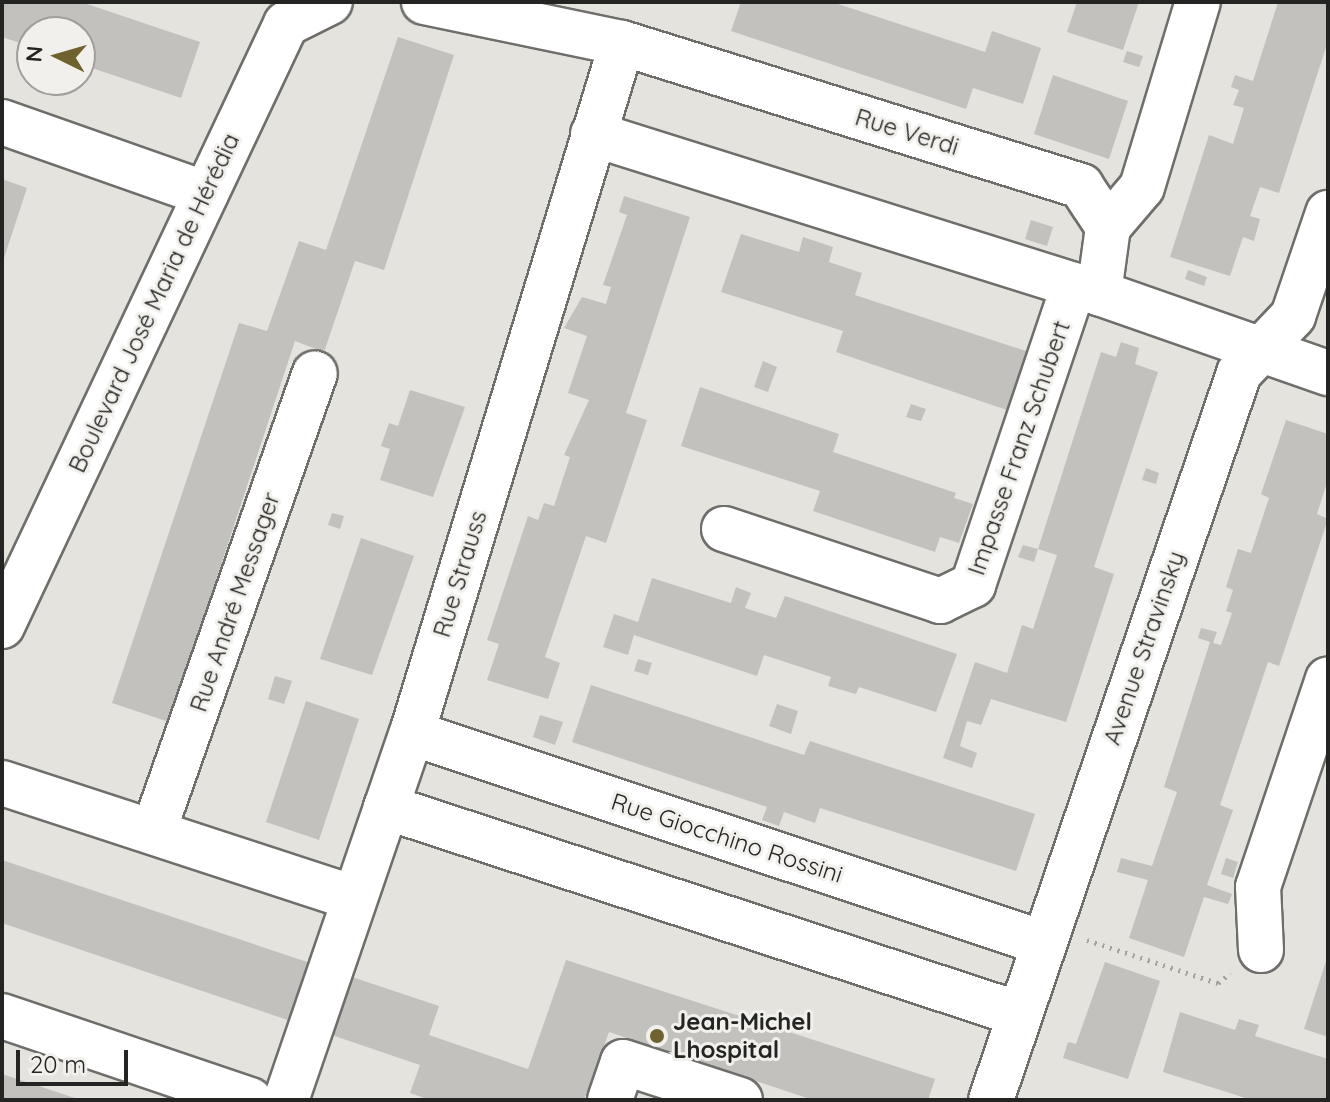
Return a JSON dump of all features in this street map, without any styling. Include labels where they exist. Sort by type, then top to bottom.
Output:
[{"type":"street","name":"Boulevard José Maria de Hérédia","points":[[2,626],[286,24],[330,2]]},
{"type":"street","points":[[424,2],[546,13],[622,43]]},
{"type":"street","points":[[1086,290],[1108,227],[1142,187],[1198,2]]},
{"type":"street","name":"Rue Verdi","points":[[622,43],[1081,186],[1108,227]]},
{"type":"street","name":"Rue Strauss","points":[[286,1100],[412,733],[622,43]]},
{"type":"street","points":[[2,122],[206,194]]},
{"type":"street","points":[[593,134],[1262,347],[1328,373]]},
{"type":"street","name":"Avenue Stravinsky","points":[[991,1100],[1239,373],[1293,316],[1328,213]]},
{"type":"street","name":"Impasse Franz Schubert","points":[[724,529],[940,601],[973,585],[1086,290]]},
{"type":"street","name":"Rue André Messager","points":[[154,830],[315,374]]},
{"type":"street","points":[[1261,950],[1258,887],[1328,679]]},
{"type":"street","name":"Rue Giocchino Rossini","points":[[412,733],[1046,935]]},
{"type":"street","points":[[2,783],[154,830],[353,898]]},
{"type":"street","points":[[386,807],[1019,1014]]},
{"type":"street","points":[[2,1016],[250,1100]]},
{"type":"street","points":[[610,1100],[623,1062],[740,1100]]},
{"type":"path","points":[[1046,935],[1218,983],[1261,950]]},
{"type":"building","points":[[2,2],[81,2],[200,42],[181,98],[96,69],[96,16],[16,16],[16,42],[2,37]]},
{"type":"building","points":[[741,2],[832,2],[985,52],[992,31],[1041,48],[1023,104],[973,88],[966,109],[731,31]]},
{"type":"building","points":[[1077,2],[1139,2],[1123,50],[1067,32]]},
{"type":"building","points":[[1278,2],[1328,2],[1328,41],[1279,193],[1260,187],[1250,216],[1260,219],[1254,241],[1243,237],[1230,276],[1170,257],[1209,135],[1233,144],[1244,108],[1233,105],[1239,90],[1231,87],[1235,75],[1253,81]]},
{"type":"building","points":[[398,37],[454,55],[384,270],[355,261],[324,352],[295,341],[169,722],[112,703],[239,323],[267,331],[299,241],[326,250]]},
{"type":"building","points":[[1127,51],[1143,56],[1139,67],[1123,62]]},
{"type":"building","points":[[1053,75],[1128,101],[1109,159],[1034,134]]},
{"type":"building","points":[[2,179],[27,188],[3,261],[2,261]]},
{"type":"building","points":[[624,196],[690,217],[626,413],[647,420],[606,543],[586,536],[545,657],[560,663],[548,699],[487,680],[499,644],[487,640],[528,516],[538,520],[544,503],[554,506],[570,457],[564,455],[589,400],[568,393],[587,336],[564,328],[582,297],[606,304],[611,287],[603,285],[627,215],[619,212]]},
{"type":"building","points":[[1031,220],[1053,227],[1047,246],[1025,239]]},
{"type":"building","points":[[741,234],[799,252],[803,237],[833,247],[829,262],[862,273],[855,295],[1026,351],[1007,410],[836,352],[843,331],[721,292]]},
{"type":"building","points":[[1188,270],[1207,277],[1204,286],[1185,279]]},
{"type":"building","points":[[1121,342],[1139,348],[1135,364],[1158,372],[1094,567],[1114,574],[1066,722],[991,699],[981,725],[967,721],[960,746],[977,753],[972,768],[943,758],[975,662],[1007,673],[1022,625],[1033,629],[1057,555],[1038,549],[1101,352],[1116,357]]},
{"type":"building","points":[[763,361],[777,367],[768,392],[754,387]]},
{"type":"building","points":[[700,387],[839,434],[833,452],[956,493],[954,498],[973,504],[959,543],[940,537],[935,552],[813,511],[820,491],[681,446]]},
{"type":"building","points":[[410,390],[465,407],[433,497],[380,480],[390,449],[381,446],[389,423],[398,426]]},
{"type":"building","points":[[911,404],[926,409],[921,421],[906,417]]},
{"type":"building","points":[[1286,420],[1328,434],[1328,479],[1317,514],[1328,519],[1279,666],[1268,662],[1220,805],[1233,810],[1207,885],[1232,894],[1228,904],[1204,897],[1184,957],[1129,938],[1148,880],[1117,872],[1121,858],[1152,866],[1177,792],[1164,787],[1210,642],[1198,638],[1201,628],[1217,632],[1213,643],[1221,645],[1232,613],[1226,611],[1233,590],[1226,587],[1238,549],[1251,553],[1269,498],[1261,494]]},
{"type":"building","points":[[1146,468],[1159,473],[1156,484],[1142,480]]},
{"type":"building","points":[[332,513],[344,516],[340,529],[328,525]]},
{"type":"building","points":[[361,538],[414,556],[372,675],[320,659]]},
{"type":"building","points":[[1023,545],[1038,549],[1034,562],[1018,557]]},
{"type":"building","points":[[652,578],[731,603],[736,587],[751,593],[745,608],[776,618],[785,596],[957,654],[936,712],[859,687],[856,694],[828,686],[831,677],[764,655],[757,676],[634,635],[628,655],[603,647],[614,614],[638,622]]},
{"type":"building","points":[[638,659],[652,663],[648,675],[634,671]]},
{"type":"building","points":[[275,676],[292,681],[284,704],[268,699]]},
{"type":"building","points":[[591,685],[804,755],[810,741],[1035,814],[1016,871],[820,808],[815,823],[784,812],[779,826],[762,820],[767,807],[572,742]]},
{"type":"building","points":[[306,701],[359,719],[319,840],[266,822]]},
{"type":"building","points":[[777,704],[798,711],[791,734],[769,726]]},
{"type":"building","points":[[540,715],[563,722],[555,745],[533,737]]},
{"type":"building","points":[[1226,858],[1238,862],[1233,878],[1221,874]]},
{"type":"building","points":[[2,860],[439,1006],[429,1035],[528,1069],[566,960],[935,1079],[928,1100],[813,1100],[609,1032],[584,1100],[430,1100],[410,1093],[420,1065],[2,923]]},
{"type":"building","points":[[1328,958],[1328,1037],[1304,1029]]},
{"type":"building","points":[[1105,962],[1160,981],[1128,1079],[1063,1058],[1068,1042],[1076,1044]]},
{"type":"building","points":[[1180,1012],[1235,1030],[1239,1019],[1259,1025],[1255,1036],[1328,1059],[1328,1100],[1252,1100],[1163,1072]]},
{"type":"building","points":[[2,1074],[78,1099],[78,1100],[2,1100]]},
{"type":"place","name":"Jean-Michel Lhospital","points":[[657,1036]]}]
